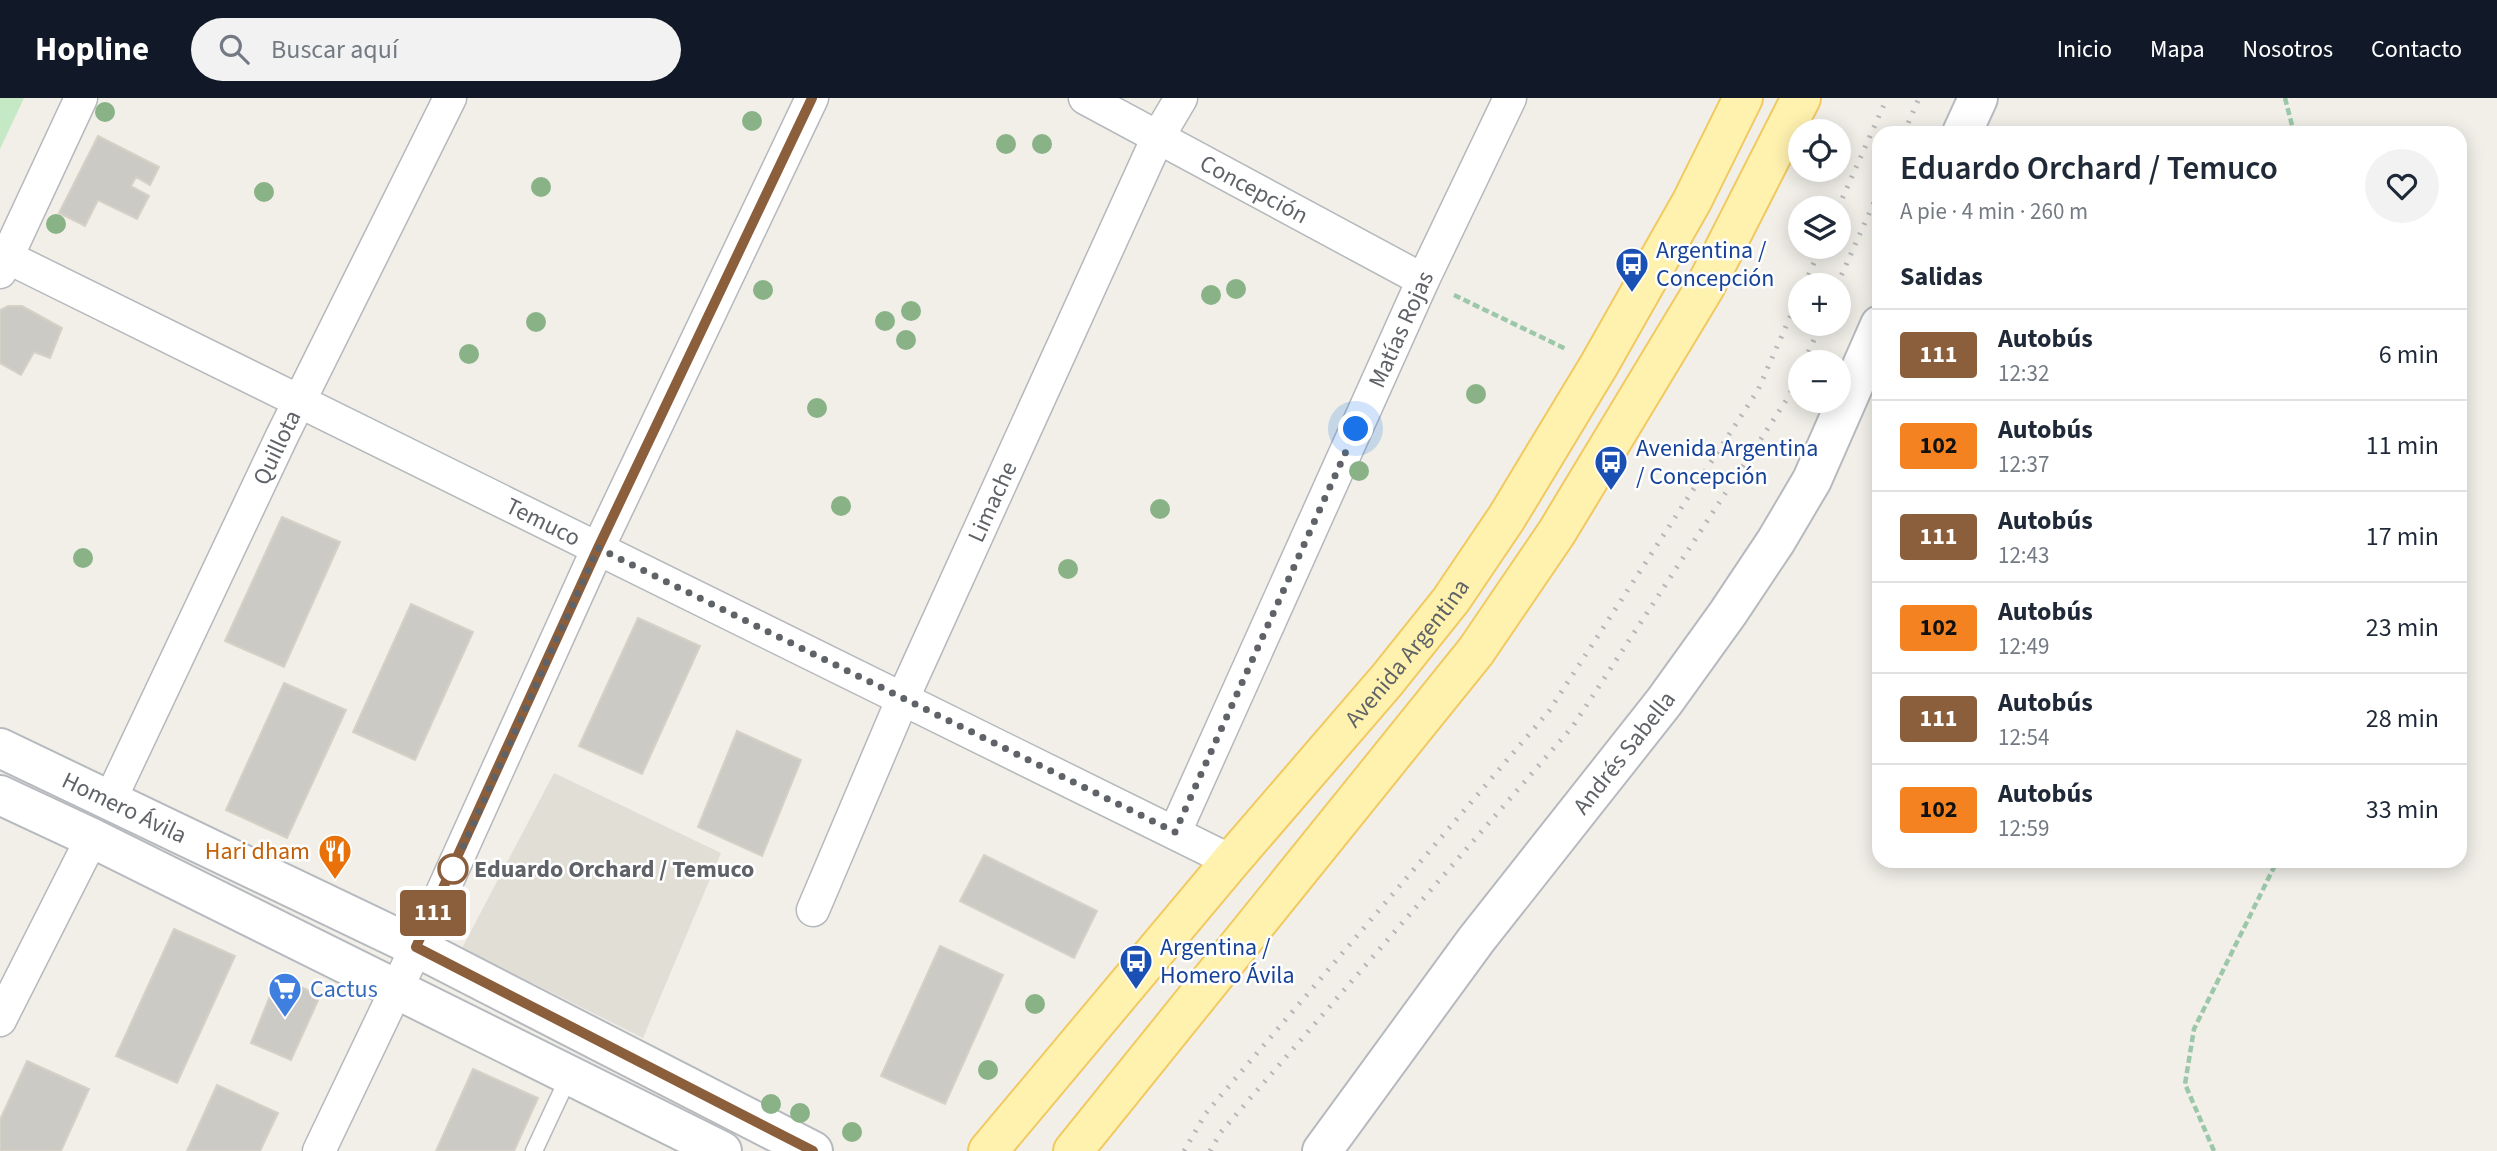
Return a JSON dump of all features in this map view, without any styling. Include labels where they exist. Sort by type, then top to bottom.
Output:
[{"type":"main road","name":"Avenida Argentina","points":[[988,1151],[1387,680],[1451,600],[1507,517],[1598,365],[1692,201],[1743,98]]},
{"type":"main road","name":"Avenida Argentina","points":[[1073,1151],[1476,651],[1557,533],[1705,287],[1801,98]]},
{"type":"main road","points":[[1965,126],[1978,98]]},
{"type":"main road","name":"Andrés Sabella","points":[[1322,1151],[1476,940],[1664,702],[1728,613],[1776,541],[1812,480],[1872,343]]},
{"type":"main road","name":"Homero Ávila","points":[[0,748],[416,947],[813,1151]]},
{"type":"main road","name":"Homero Ávila","points":[[0,795],[92,838],[722,1151]]},
{"type":"street","points":[[4,265],[81,98]]},
{"type":"street","name":"Quillota","points":[[110,800],[299,401],[450,98]]},
{"type":"street","points":[[319,1151],[397,990],[598,548],[812,98]]},
{"type":"street","name":"Concepción","points":[[1085,98],[1423,279]]},
{"type":"street","name":"Limache","points":[[813,910],[903,698],[1158,137],[1181,98]]},
{"type":"street","name":"Matías Rojas","points":[[1175,832],[1423,279],[1510,98]]},
{"type":"street","name":"Temuco","points":[[4,265],[299,401],[1231,861]]},
{"type":"street","points":[[0,1020],[92,838]]},
{"type":"lane","points":[[534,1151],[570,1074]]},
{"type":"path","points":[[2286,98],[2292,126]]},
{"type":"path","points":[[1423,279],[1598,365]]},
{"type":"path","points":[[2214,1151],[2185,1084],[2194,1029],[2274,868]]},
{"type":"shaded area","points":[[554,773],[721,853],[643,1038],[462,948]]},
{"type":"green space","points":[[0,98],[24,98],[0,149]]},
{"type":"building","points":[[98,136],[159,167],[150,185],[136,177],[131,186],[149,196],[137,219],[98,200],[85,226],[59,213]]},
{"type":"building","points":[[8,306],[22,306],[62,328],[50,358],[34,352],[21,375],[0,363],[0,310]]},
{"type":"building","points":[[282,517],[340,542],[284,667],[225,641]]},
{"type":"building","points":[[411,604],[473,632],[415,760],[353,732]]},
{"type":"building","points":[[638,618],[700,646],[642,774],[579,746]]},
{"type":"building","points":[[284,683],[346,710],[287,838],[226,810]]},
{"type":"building","points":[[737,731],[801,760],[762,856],[698,827]]},
{"type":"building","points":[[984,855],[1097,911],[1074,958],[960,901]]},
{"type":"building","points":[[174,929],[235,956],[177,1083],[116,1056]]},
{"type":"building","points":[[940,946],[1003,975],[945,1104],[881,1076]]},
{"type":"building","name":"Cactus","points":[[278,976],[320,996],[291,1060],[251,1043]]},
{"type":"building","points":[[27,1061],[89,1089],[61,1151],[0,1151],[0,1120]]},
{"type":"building","points":[[473,1069],[538,1098],[514,1151],[436,1151]]},
{"type":"building","points":[[217,1085],[278,1113],[260,1151],[187,1151]]},
{"type":"railway","points":[[1875,126],[1887,98]]},
{"type":"railway","points":[[1907,126],[1919,98]]},
{"type":"railway","points":[[1843,196],[1872,132]]},
{"type":"railway","points":[[1842,273],[1872,207]]},
{"type":"railway","points":[[1809,273],[1816,259]]},
{"type":"railway","points":[[1184,1151],[1206,1113],[1549,711],[1758,390],[1788,322]]},
{"type":"railway","points":[[1809,350],[1816,336]]},
{"type":"railway","points":[[1210,1151],[1221,1132],[1573,726],[1788,398]]},
{"type":"bus line","name":"111","points":[[812,98],[598,548],[416,947],[813,1151]]},
{"type":"place","name":"Argentina / Concepción","points":[[1632,294]]},
{"type":"place","name":"Avenida Argentina / Concepción","points":[[1611,492]]},
{"type":"place","name":"Eduardo Orchard / Temuco","points":[[453,869]]},
{"type":"place","name":"Hari dham","points":[[335,881]]},
{"type":"place","name":"Argentina / Homero Ávila","points":[[1136,991]]},
{"type":"place","name":"Cactus","points":[[285,1019]]},
{"type":"route","points":[[453,869],[598,548],[1175,832],[1356,429]]}]
